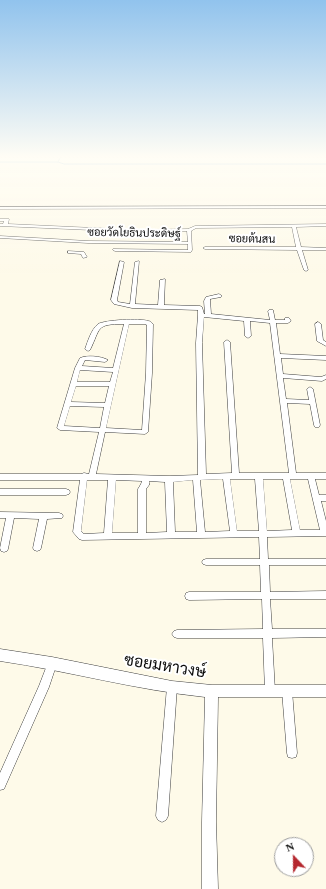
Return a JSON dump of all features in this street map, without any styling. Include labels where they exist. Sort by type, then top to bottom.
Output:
[{"type":"street","points":[[0,204],[326,204]]},
{"type":"street","points":[[0,208],[326,207]]},
{"type":"street","points":[[0,220],[7,220],[2,225]]},
{"type":"street","points":[[2,225],[130,230],[189,230]]},
{"type":"street","name":"ซอยวัดโยธินประดิษฐ์","points":[[0,237],[88,242],[190,243],[189,230],[195,227],[326,225]]},
{"type":"street","points":[[294,226],[299,249],[306,270]]},
{"type":"street","points":[[147,250],[149,242]]},
{"type":"street","points":[[115,250],[190,251],[190,243]]},
{"type":"street","name":"ซอยต้นสน","points":[[205,248],[326,249]]},
{"type":"street","points":[[70,252],[82,254],[85,257]]},
{"type":"street","points":[[122,262],[114,300],[119,304],[132,306],[200,308],[204,315]]},
{"type":"street","points":[[132,306],[137,262]]},
{"type":"street","points":[[161,307],[163,280]]},
{"type":"street","points":[[202,535],[199,477],[199,343],[208,298],[219,296]]},
{"type":"street","points":[[271,311],[278,356],[289,477],[297,534]]},
{"type":"street","points":[[204,315],[273,322],[286,322],[288,321],[287,319]]},
{"type":"street","points":[[247,320],[248,336]]},
{"type":"street","points":[[88,349],[95,332],[101,324],[109,322],[146,322],[150,324],[146,431],[140,433],[60,429],[78,368],[84,358],[105,360]]},
{"type":"street","points":[[127,322],[102,431],[88,476],[77,532],[82,537],[325,533],[311,476]]},
{"type":"street","points":[[318,324],[320,341],[326,344]]},
{"type":"street","points":[[227,342],[236,476]]},
{"type":"street","points":[[278,356],[326,358]]},
{"type":"street","points":[[78,368],[116,370]]},
{"type":"street","points":[[280,376],[322,379],[326,377]]},
{"type":"street","points":[[74,384],[112,384]]},
{"type":"street","points":[[310,389],[317,425]]},
{"type":"street","points":[[283,401],[312,402]]},
{"type":"street","points":[[68,404],[108,405]]},
{"type":"street","points":[[108,536],[112,476]]},
{"type":"street","points":[[0,477],[112,476],[169,479],[226,476],[326,476]]},
{"type":"street","points":[[226,476],[234,535]]},
{"type":"street","points":[[259,477],[270,691]]},
{"type":"street","points":[[142,536],[142,489],[146,478]]},
{"type":"street","points":[[169,479],[171,536]]},
{"type":"street","points":[[0,492],[66,492]]},
{"type":"street","points":[[316,498],[326,498]]},
{"type":"street","points":[[0,515],[59,516]]},
{"type":"street","points":[[4,549],[11,515]]},
{"type":"street","points":[[37,548],[44,516]]},
{"type":"street","points":[[206,562],[326,562]]},
{"type":"street","points":[[189,596],[326,596]]},
{"type":"street","points":[[177,634],[326,633]]},
{"type":"street","name":"ซอยมหาวงษ์","points":[[0,655],[52,663],[172,688],[212,691],[326,691]]},
{"type":"street","points":[[0,785],[44,687],[52,663]]},
{"type":"street","points":[[162,816],[172,688]]},
{"type":"street","points":[[210,889],[208,822],[212,691]]},
{"type":"street","points":[[287,691],[292,753]]}]
